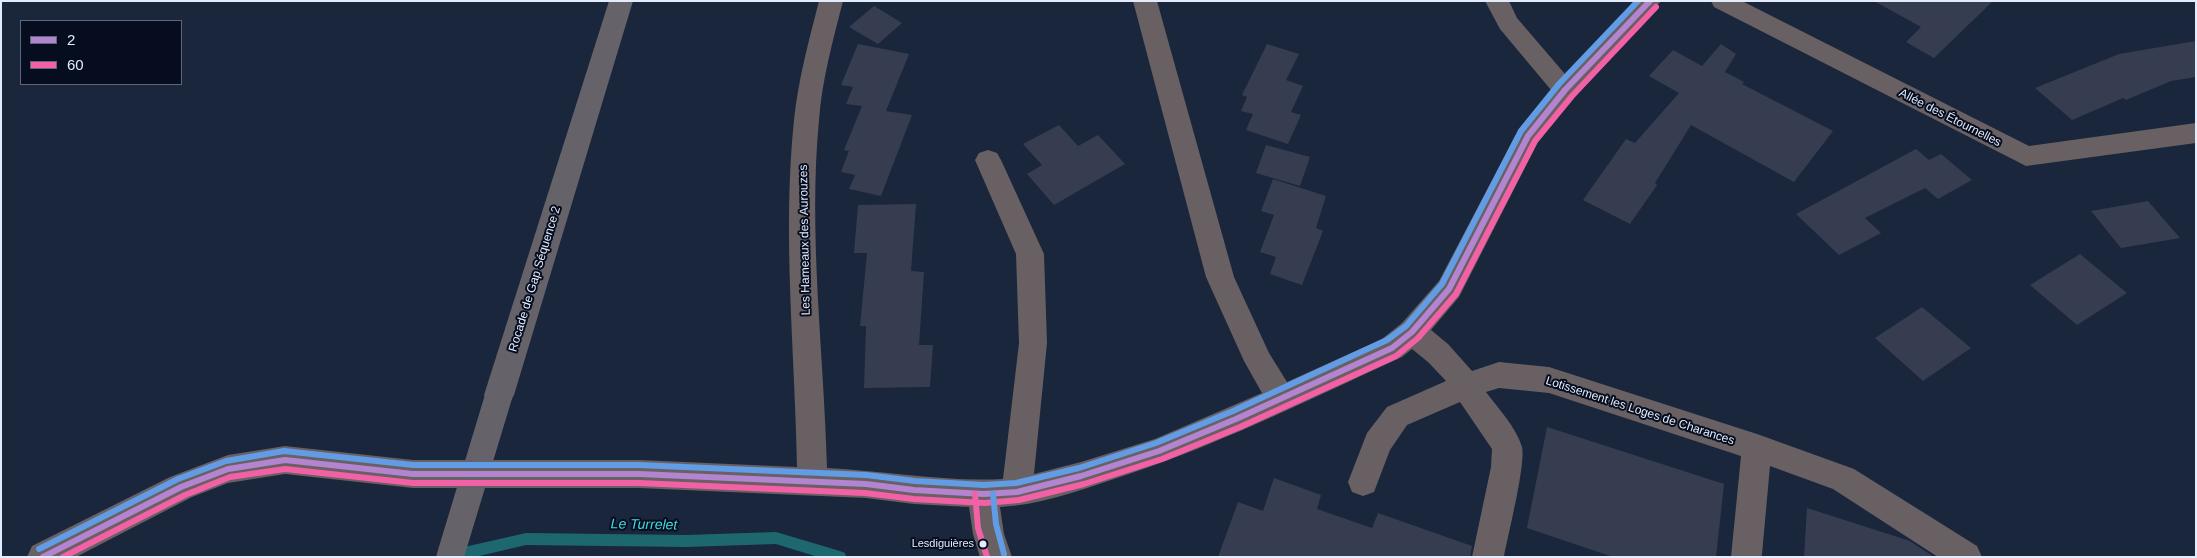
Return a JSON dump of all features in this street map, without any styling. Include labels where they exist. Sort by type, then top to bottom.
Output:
[{"type":"main road","name":"Rocade de Gap Séquence 2","points":[[450,557],[622,1]]},
{"type":"street","name":"Les Hameaux des Aurouzes","points":[[812,481],[803,222],[805,134],[817,61],[831,1]]},
{"type":"street","points":[[1145,1],[1220,277],[1258,361],[1281,398]]},
{"type":"street","points":[[1498,1],[1508,23],[1565,90]]},
{"type":"street","points":[[43,557],[181,487],[228,469],[285,460],[413,474],[638,474],[812,481],[984,494],[1018,492],[1081,476],[1159,451],[1392,348],[1412,332],[1449,290],[1528,136],[1565,90],[1650,1]]},
{"type":"street","name":"Allée des Étournelles","points":[[1722,1],[2026,156],[2196,133]]},
{"type":"street","points":[[988,160],[1030,254],[1033,343],[1018,492]]},
{"type":"street","points":[[1412,332],[1438,353],[1455,371],[1507,448],[1506,467],[1488,557]]},
{"type":"street","name":"Lotissement les Loges de Charances","points":[[1363,482],[1378,444],[1397,416],[1464,386],[1499,375],[1549,380],[1757,448],[1843,480],[1966,557]]},
{"type":"street","points":[[1746,554],[1757,448]]},
{"type":"street","points":[[984,494],[985,519],[990,542],[996,557]]},
{"type":"building","points":[[1874,1],[1993,1],[1934,58],[1906,42],[1921,27]]},
{"type":"building","points":[[874,6],[902,23],[878,44],[849,27]]},
{"type":"building","points":[[2196,41],[2196,77],[2171,81],[2126,100],[2123,98],[2072,120],[2035,88],[2119,54]]},
{"type":"building","points":[[858,44],[909,54],[886,111],[912,115],[881,196],[849,189],[855,175],[841,172],[849,151],[844,150],[862,106],[846,104],[853,87],[841,85]]},
{"type":"building","points":[[1267,44],[1299,54],[1286,80],[1303,86],[1291,112],[1301,115],[1288,144],[1246,130],[1253,114],[1241,111],[1247,97],[1242,95]]},
{"type":"building","points":[[1721,44],[1736,54],[1725,72],[1744,82],[1742,84],[1833,131],[1794,182],[1691,125],[1655,183],[1657,185],[1630,224],[1583,200],[1626,139],[1635,143],[1679,93],[1649,76],[1673,50],[1702,66]]},
{"type":"building","points":[[1059,125],[1078,146],[1098,135],[1125,164],[1054,205],[1027,174],[1042,165],[1023,144]]},
{"type":"building","points":[[1266,145],[1310,157],[1300,186],[1256,173]]},
{"type":"building","points":[[1916,149],[1929,160],[1941,154],[1972,180],[1938,199],[1925,188],[1865,218],[1881,233],[1839,255],[1796,214]]},
{"type":"building","points":[[1273,179],[1326,196],[1316,228],[1323,231],[1302,285],[1270,274],[1276,257],[1260,252],[1274,215],[1261,211]]},
{"type":"building","points":[[2148,201],[2180,238],[2121,248],[2091,211]]},
{"type":"building","points":[[916,204],[911,271],[924,272],[919,345],[933,345],[930,387],[864,388],[866,326],[860,326],[867,253],[854,253],[858,205]]},
{"type":"building","points":[[2080,254],[2127,293],[2077,325],[2030,285]]},
{"type":"building","points":[[1922,307],[1971,348],[1923,381],[1875,338]]},
{"type":"building","points":[[1547,427],[1724,484],[1716,557],[1613,557],[1527,528]]},
{"type":"building","points":[[1274,478],[1321,495],[1317,509],[1372,528],[1378,513],[1472,546],[1470,557],[1218,557],[1238,502],[1263,511]]},
{"type":"building","points":[[1807,508],[1910,541],[1934,557],[1804,557]]},
{"type":"waterway","name":"Le Turrelet","points":[[451,556],[526,539],[686,541],[776,538],[840,557]]},
{"type":"transit line","points":[[39,549],[178,479],[226,461],[284,451],[413,465],[639,465],[866,475],[915,481],[984,485],[1016,483],[1079,468],[1156,443],[1233,411],[1387,340],[1406,326],[1442,284],[1521,131],[1559,84],[1638,1]]},
{"type":"transit line","name":"2","points":[[43,557],[181,487],[228,469],[285,460],[413,474],[639,474],[866,484],[914,490],[984,494],[1017,492],[1081,476],[1159,451],[1236,419],[1392,348],[1412,332],[1449,289],[1528,136],[1565,90],[1650,1]]},
{"type":"transit line","name":"60","points":[[63,557],[185,495],[230,477],[285,469],[413,483],[639,483],[865,493],[914,499],[985,503],[1019,500],[1084,484],[1162,459],[1240,427],[1396,356],[1418,338],[1456,294],[1535,141],[1572,96],[1656,7]]},
{"type":"transit line","name":"60","points":[[975,494],[978,528],[987,557]]},
{"type":"transit line","points":[[993,494],[996,524],[1004,554]]},
{"type":"place","name":"Lesdiguières","points":[[983,544]]}]
